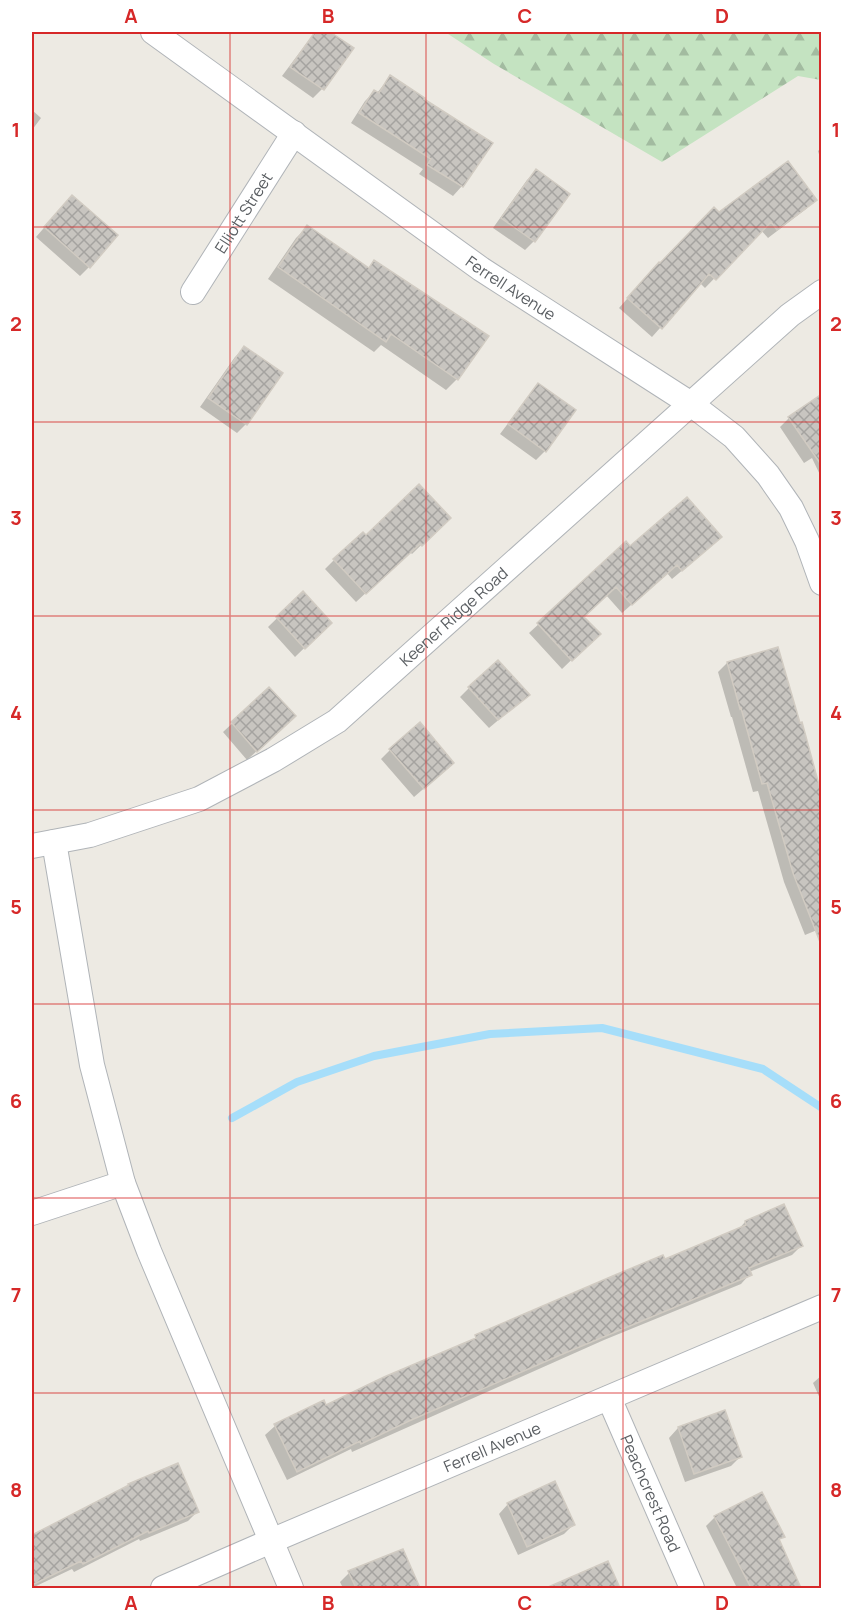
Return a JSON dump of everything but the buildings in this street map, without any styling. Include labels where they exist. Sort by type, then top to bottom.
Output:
[{"type":"street","name":"Ferrell Avenue","points":[[153,32],[481,269],[691,404],[734,437],[768,475],[790,508],[807,541],[822,583]]},
{"type":"street","name":"Elliott Street","points":[[193,292],[294,133]]},
{"type":"street","name":"Keener Ridge Road","points":[[43,844],[90,835],[199,799],[273,760],[337,721],[790,315],[822,292]]},
{"type":"street","points":[[43,844],[92,1065],[123,1183],[291,1588]]},
{"type":"street","points":[[32,1213],[123,1183]]},
{"type":"street","name":"Ferrell Avenue","points":[[163,1588],[822,1307]]},
{"type":"street","name":"Peachcrest Road","points":[[609,1398],[692,1588]]},
{"type":"green space","points":[[445,32],[821,32],[821,80],[798,76],[662,162],[494,64]]},
{"type":"waterway","points":[[232,1118],[297,1082],[374,1056],[490,1034],[602,1028],[763,1069],[822,1108]]}]
